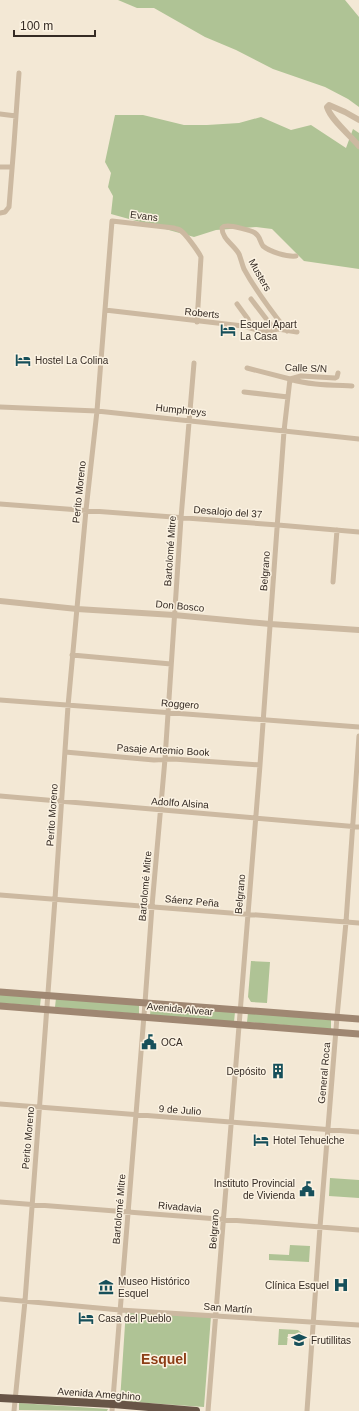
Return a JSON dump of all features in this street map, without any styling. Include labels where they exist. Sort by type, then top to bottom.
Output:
[{"type":"highway","name":"Avenida Ameghino","points":[[0,1398],[113,1408],[196,1411]]},
{"type":"main road","name":"Avenida Alvear","points":[[0,992],[359,1019]]},
{"type":"main road","name":"Avenida Alvear","points":[[0,1006],[144,1016],[359,1034]]},
{"type":"street","points":[[2,213],[8,207],[16,116],[18,73]]},
{"type":"street","points":[[359,120],[345,112],[330,106],[327,107],[329,112],[359,146]]},
{"type":"street","points":[[0,114],[16,116]]},
{"type":"street","points":[[0,167],[12,167]]},
{"type":"street","name":"Evans","points":[[112,221],[180,230],[198,252],[200,257],[197,322]]},
{"type":"street","name":"Perito Moreno","points":[[14,1411],[25,1302],[72,656],[97,411],[112,221]]},
{"type":"street","name":"Musters","points":[[287,331],[263,299],[249,276],[238,253],[222,232],[222,228],[224,226],[228,226],[251,231],[256,233],[263,245],[268,249],[288,256],[296,256]]},
{"type":"street","points":[[251,299],[274,329]]},
{"type":"street","points":[[237,304],[248,319],[251,328]]},
{"type":"street","name":"Roberts","points":[[105,310],[197,322],[243,326],[264,332],[274,329],[297,332]]},
{"type":"street","name":"Bartolomé Mitre","points":[[113,1408],[146,1003],[152,906],[161,811],[181,518],[194,362]]},
{"type":"street","name":"Calle S/N","points":[[247,368],[290,379],[301,376],[334,378],[337,377],[338,373]]},
{"type":"street","points":[[290,379],[329,385],[352,386]]},
{"type":"street","name":"Belgrano","points":[[208,1411],[260,765],[284,431],[290,379]]},
{"type":"street","points":[[244,392],[288,397]]},
{"type":"street","name":"Humphreys","points":[[0,407],[97,411],[359,439]]},
{"type":"street","name":"Desalojo del 37","points":[[0,504],[359,532]]},
{"type":"street","points":[[334,582],[337,530]]},
{"type":"street","name":"Don Bosco","points":[[0,601],[77,609],[174,615],[270,624],[359,630]]},
{"type":"street","points":[[72,656],[171,664]]},
{"type":"street","name":"Roggero","points":[[0,700],[359,727]]},
{"type":"street","name":"General Roca","points":[[307,1411],[312,1323],[346,922],[359,736]]},
{"type":"street","name":"Pasaje Artemio Book","points":[[65,752],[154,760],[165,759],[260,765]]},
{"type":"street","name":"Adolfo Alsina","points":[[0,796],[359,827]]},
{"type":"street","name":"Sáenz Peña","points":[[0,895],[359,923]]},
{"type":"street","name":"9 de Julio","points":[[0,1104],[359,1132]]},
{"type":"street","name":"Rivadavia","points":[[0,1202],[359,1230]]},
{"type":"street","name":"San Martín","points":[[0,1299],[120,1310],[359,1325]]},
{"type":"green space","points":[[118,0],[345,0],[359,17],[359,107],[348,99],[325,87],[273,69],[236,50],[205,37],[154,8],[137,8]]},
{"type":"green space","points":[[115,115],[143,115],[184,125],[239,123],[261,117],[291,130],[311,125],[346,148],[353,129],[359,133],[359,269],[304,261],[272,229],[256,227],[216,230],[194,237],[111,214],[113,196],[108,187],[111,173],[105,162]]},
{"type":"green space","points":[[251,961],[270,962],[267,1003],[251,1002],[248,997]]},
{"type":"green space","points":[[0,994],[41,997],[40,1006],[0,1003]]},
{"type":"green space","points":[[56,998],[139,1005],[139,1014],[55,1007]]},
{"type":"green space","points":[[151,1006],[235,1012],[234,1022],[150,1015]]},
{"type":"green space","points":[[248,1013],[331,1020],[331,1029],[247,1022]]},
{"type":"green space","points":[[330,1178],[359,1180],[359,1198],[329,1196]]},
{"type":"green space","points":[[290,1245],[310,1246],[309,1262],[269,1260],[269,1254],[289,1255]]},
{"type":"green space","points":[[126,1309],[211,1316],[204,1407],[120,1401]]},
{"type":"green space","points":[[279,1329],[298,1330],[304,1335],[303,1346],[299,1346],[299,1334],[288,1334],[287,1345],[278,1345]]},
{"type":"green space","points":[[19,1403],[108,1409],[107,1411],[19,1410]]},
{"type":"place","name":"Esquel Apart La Casa","points":[[228,330]]},
{"type":"place","name":"Hostel La Colina","points":[[23,360]]},
{"type":"place","name":"OCA","points":[[149,1042]]},
{"type":"place","name":"Depósito","points":[[278,1071]]},
{"type":"place","name":"Hotel Tehuelche","points":[[261,1140]]},
{"type":"place","name":"Instituto Provincial de Vivienda","points":[[307,1189]]},
{"type":"place","name":"Clínica Esquel","points":[[341,1285]]},
{"type":"place","name":"Museo Histórico Esquel","points":[[106,1287]]},
{"type":"place","name":"Casa del Pueblo","points":[[86,1318]]},
{"type":"place","name":"Frutillitas","points":[[299,1340]]},
{"type":"district","name":"Esquel","points":[[164,1359]]}]
